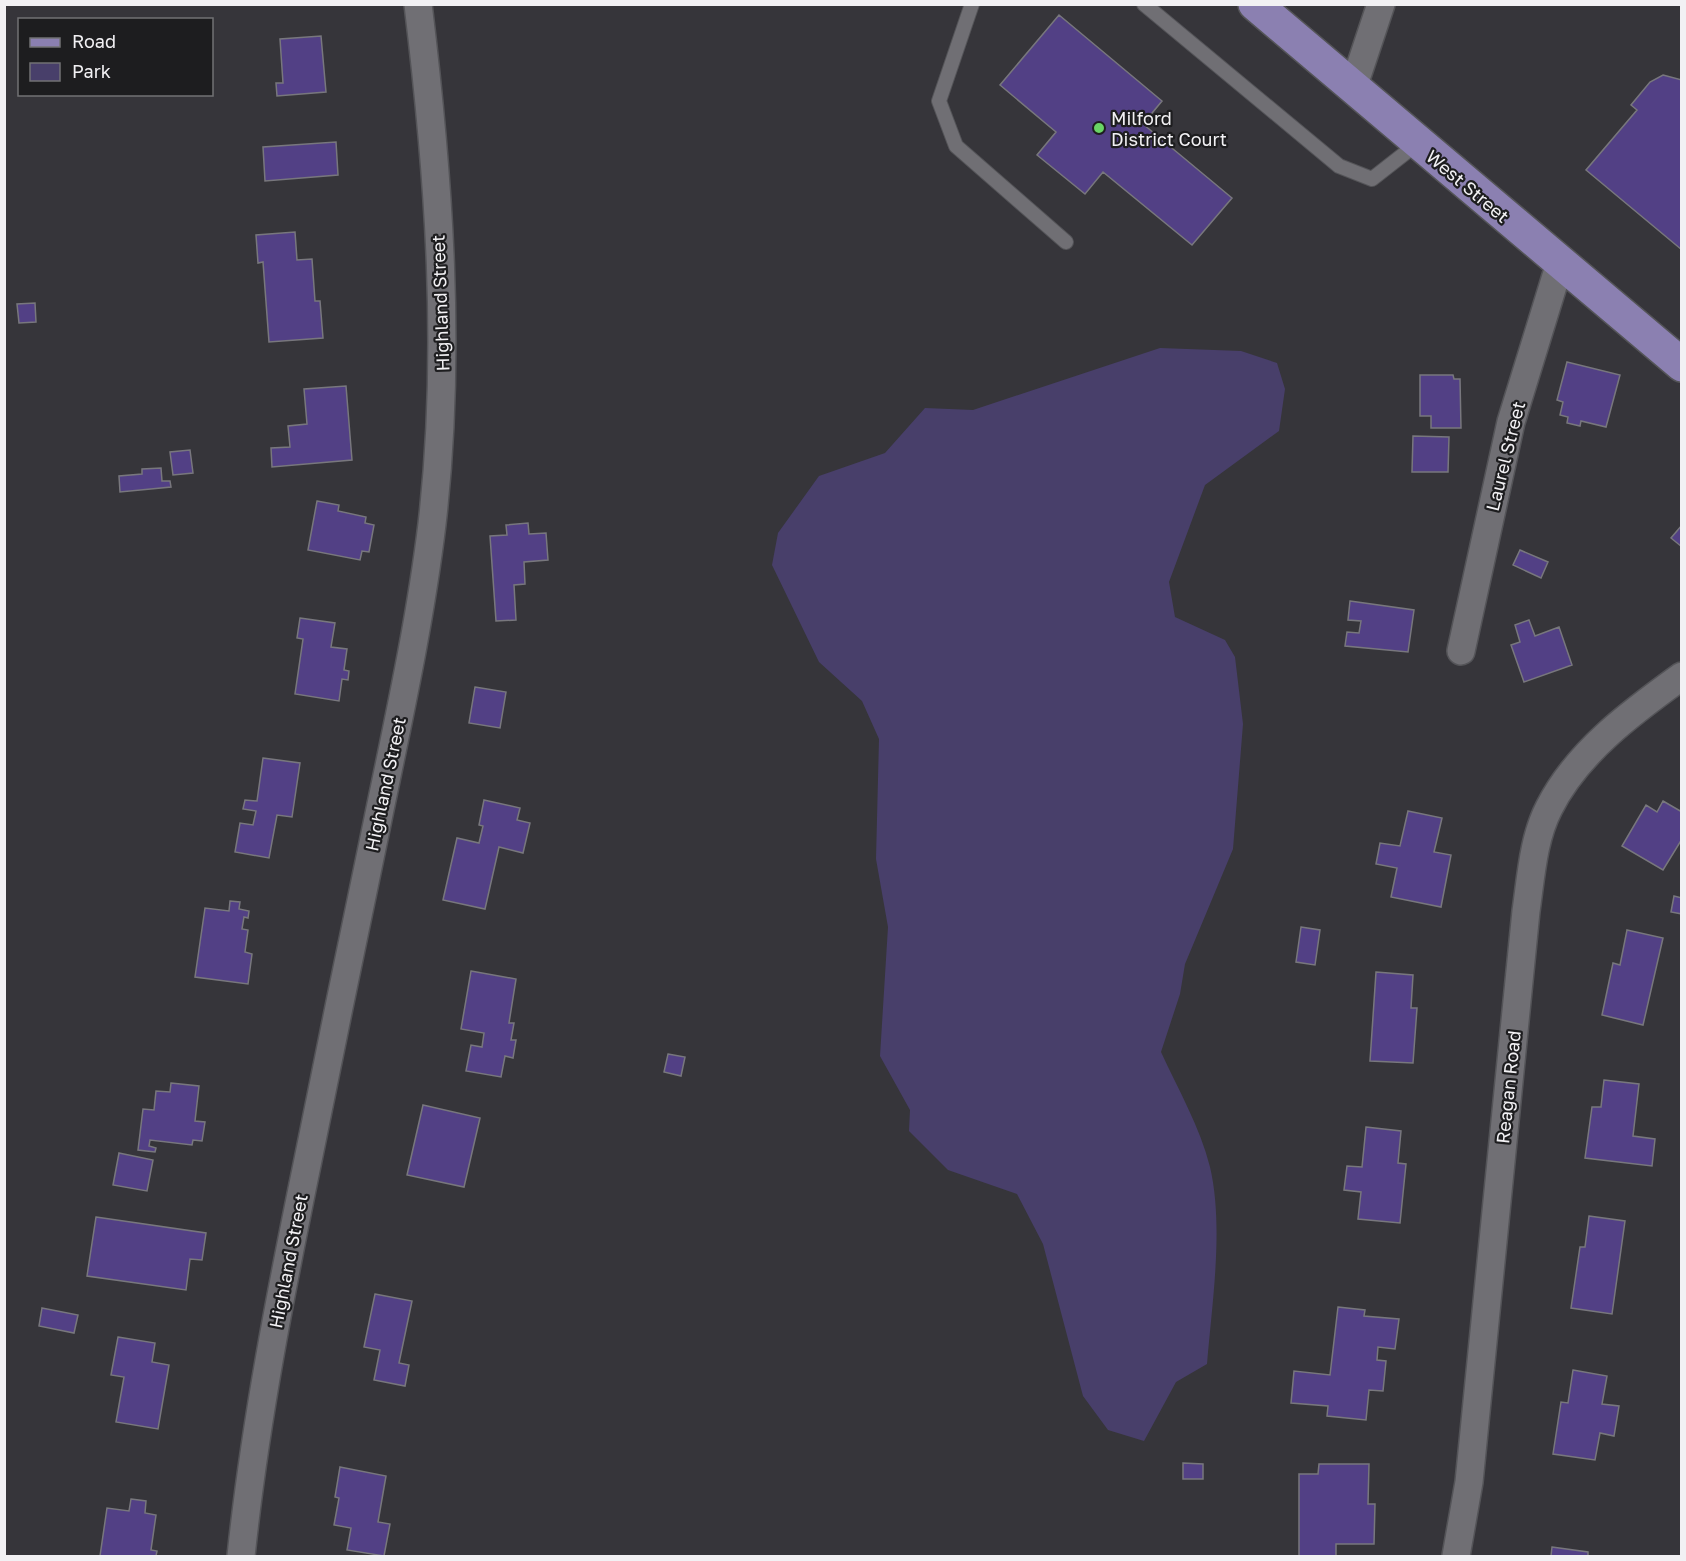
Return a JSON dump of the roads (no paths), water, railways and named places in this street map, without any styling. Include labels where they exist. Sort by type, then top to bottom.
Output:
[{"type":"main road","name":"West Street","points":[[1255,4],[1560,263],[1678,355]]},
{"type":"street","name":"Highland Street","points":[[241,1557],[251,1459],[410,662],[432,525],[442,402],[441,293],[431,125],[418,4]]},
{"type":"street","points":[[1353,88],[1381,4]]},
{"type":"street","name":"Laurel Street","points":[[1461,651],[1511,422],[1560,263]]},
{"type":"street","name":"Reagan Road","points":[[1456,1557],[1469,1482],[1525,922],[1539,836],[1549,808],[1585,757],[1646,702],[1682,676]]},
{"type":"lane","points":[[972,4],[939,101],[956,146],[1066,242]]},
{"type":"lane","points":[[1144,4],[1339,166],[1372,179],[1418,143]]},
{"type":"place","name":"Milford District Court","points":[[1099,128]]}]
